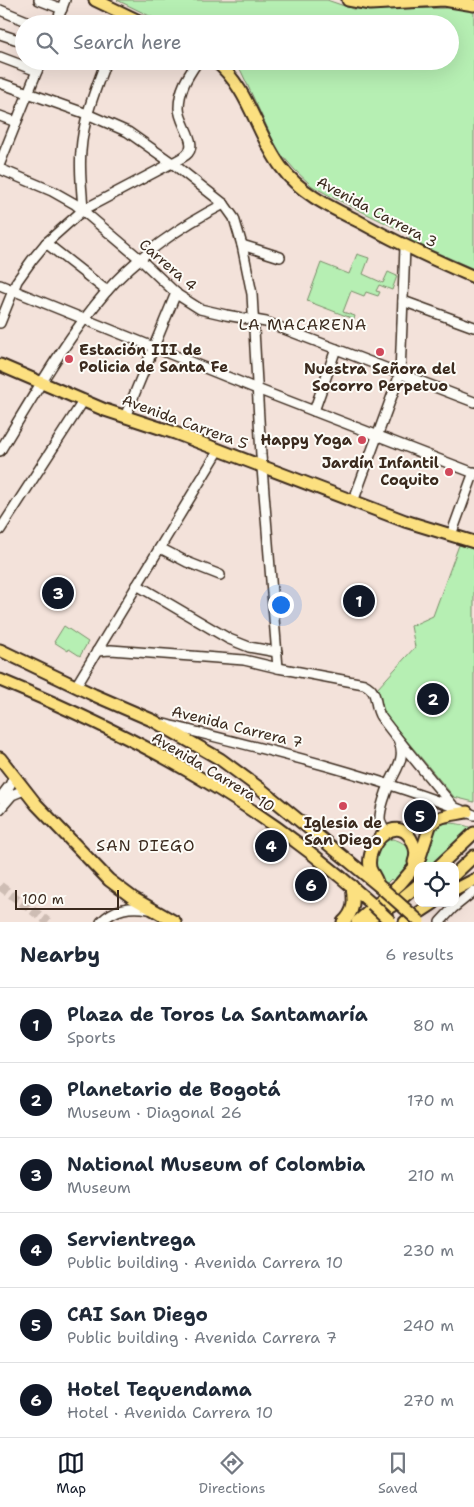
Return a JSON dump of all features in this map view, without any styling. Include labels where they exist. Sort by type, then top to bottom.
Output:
[{"type":"main road","points":[[95,0],[127,15]]},
{"type":"main road","points":[[348,0],[370,4],[444,0],[474,5]]},
{"type":"main road","name":"Avenida Carrera 3","points":[[225,70],[240,88],[276,160],[288,176],[312,196],[405,247],[474,278]]},
{"type":"main road","name":"Avenida Carrera 5","points":[[0,365],[125,417],[219,450],[420,526],[474,542]]},
{"type":"main road","name":"Avenida Carrera 7","points":[[0,650],[154,721]]},
{"type":"main road","name":"Avenida Carrera 10","points":[[0,680],[134,741],[228,795],[286,834],[352,886],[391,922]]},
{"type":"main road","name":"Avenida Carrera 10","points":[[154,721],[207,751],[239,773],[382,888],[419,922]]},
{"type":"main road","points":[[0,758],[24,790],[52,822],[109,880],[121,890],[175,922]]},
{"type":"main road","points":[[356,922],[400,884],[420,858],[433,822],[441,817],[466,810]]},
{"type":"main road","points":[[382,888],[370,868],[370,855],[376,841],[393,830],[401,830],[408,834],[415,846],[416,858],[400,884]]},
{"type":"main road","points":[[443,862],[474,833]]},
{"type":"main road","points":[[459,870],[474,856]]},
{"type":"main road","points":[[459,888],[474,880]]},
{"type":"main road","points":[[344,922],[353,910],[352,886]]},
{"type":"main road","points":[[364,922],[395,904],[414,888]]},
{"type":"main road","points":[[399,922],[419,907]]},
{"type":"main road","points":[[405,922],[428,907]]},
{"type":"street","points":[[39,0],[63,4]]},
{"type":"street","points":[[0,10],[15,16]]},
{"type":"street","points":[[0,34],[15,39]]},
{"type":"street","points":[[0,57],[15,63]]},
{"type":"street","points":[[83,210],[80,152],[87,114],[103,70]]},
{"type":"street","points":[[0,323],[17,281],[46,242],[83,210],[186,155],[191,148],[191,141],[179,115],[179,98],[180,91],[192,70]]},
{"type":"street","points":[[0,162],[3,144],[16,122],[37,71]]},
{"type":"street","points":[[0,83],[87,114],[128,132],[172,163],[224,204],[234,218],[242,245],[252,294],[262,466],[278,668]]},
{"type":"street","points":[[0,116],[16,122]]},
{"type":"street","name":"Carrera 4","points":[[0,169],[52,190],[83,210],[176,293],[200,309],[226,316],[266,322],[474,402]]},
{"type":"street","points":[[0,451],[42,382],[84,319],[107,291],[140,259],[190,221],[224,204]]},
{"type":"street","points":[[46,242],[107,291]]},
{"type":"street","points":[[242,245],[280,257]]},
{"type":"street","points":[[353,502],[400,374],[405,247]]},
{"type":"street","points":[[0,285],[258,390],[474,473],[451,536]]},
{"type":"street","points":[[125,417],[176,293]]},
{"type":"street","points":[[403,301],[474,326]]},
{"type":"street","points":[[314,411],[336,349]]},
{"type":"street","points":[[0,530],[84,400]]},
{"type":"street","points":[[76,686],[219,450]]},
{"type":"street","points":[[160,548],[187,562],[220,575]]},
{"type":"street","points":[[137,585],[229,639],[249,647],[277,652]]},
{"type":"street","points":[[97,651],[111,650],[232,659],[364,684],[374,693],[379,714],[396,735],[466,810]]},
{"type":"street","name":"Avenida Carrera 7","points":[[154,721],[320,764],[389,784],[466,810]]},
{"type":"street","points":[[386,833],[381,824],[380,817],[389,784],[400,764],[402,756],[402,748],[396,735]]},
{"type":"street","points":[[0,798],[14,776]]},
{"type":"street","points":[[0,809],[12,795],[24,790]]},
{"type":"street","points":[[440,922],[452,908],[474,891]]},
{"type":"street","points":[[101,922],[110,914],[125,908],[152,909]]},
{"type":"green space","points":[[117,0],[327,0],[353,9],[463,8],[474,11],[474,269],[411,241],[408,234],[312,186],[281,154],[240,70],[459,70],[459,15],[148,15]]},
{"type":"green space","points":[[357,254],[369,258],[363,274],[383,283],[388,272],[397,276],[392,290],[379,285],[376,291],[380,292],[378,296],[366,292],[364,296],[351,291],[343,312],[355,316],[354,319],[307,301],[321,263],[349,274]]},
{"type":"green space","points":[[459,545],[474,549],[474,802],[454,797],[382,711],[377,689],[415,647],[411,626],[433,616]]},
{"type":"green space","points":[[64,626],[88,642],[80,656],[54,642]]},
{"type":"green space","points":[[441,822],[442,824],[450,823],[472,828],[468,835],[440,862],[421,862],[434,827]]},
{"type":"green space","points":[[392,839],[404,844],[410,855],[408,868],[397,885],[391,879],[386,884],[378,874],[375,863],[376,853],[379,848],[382,844]]},
{"type":"tunnel","points":[[0,886],[48,922]]},
{"type":"place","name":"Nuestra Señora del Socorro Perpetuo","points":[[380,352]]},
{"type":"place","name":"Estación III de Policia de Santa Fe","points":[[69,359]]},
{"type":"place","name":"Happy Yoga","points":[[362,440]]},
{"type":"place","name":"Jardín Infantil Coquito","points":[[449,472]]},
{"type":"place","name":"National Museum of Colombia","points":[[58,593]]},
{"type":"place","name":"Plaza de Toros La Santamaría","points":[[359,601]]},
{"type":"place","name":"Planetario de Bogotá","points":[[433,699]]},
{"type":"place","name":"Iglesia de San Diego","points":[[343,806]]},
{"type":"place","name":"CAI San Diego","points":[[420,816]]},
{"type":"place","name":"Servientrega","points":[[271,846]]},
{"type":"place","name":"Hotel Tequendama","points":[[311,885]]},
{"type":"district","name":"LA MACARENA","points":[[303,324]]},
{"type":"district","name":"SAN DIEGO","points":[[146,845]]}]
